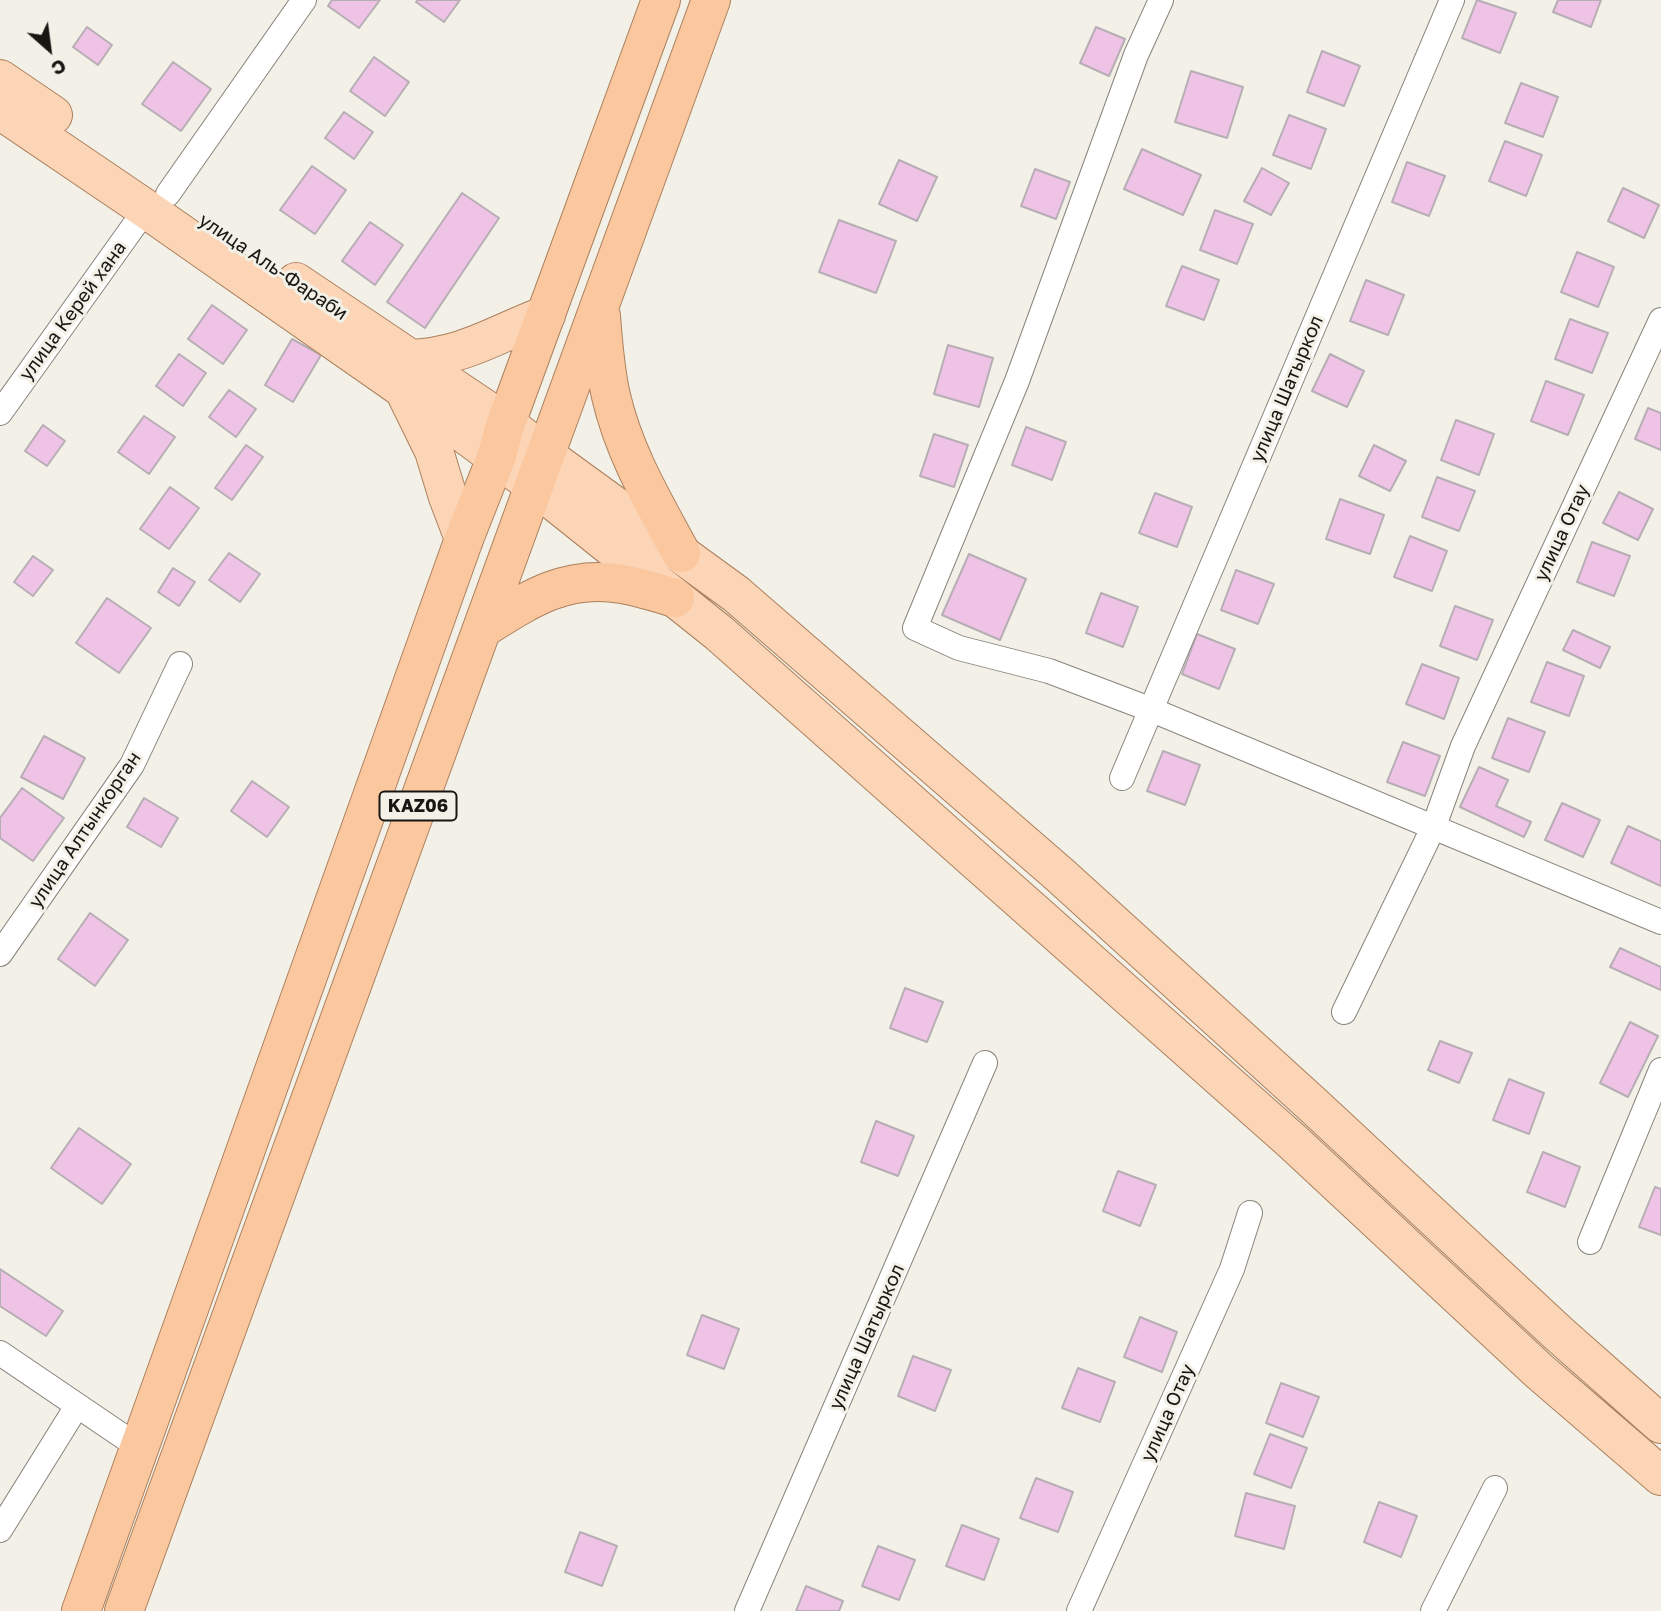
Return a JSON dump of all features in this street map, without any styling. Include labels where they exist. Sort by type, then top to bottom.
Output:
[{"type":"highway","name":"KАZ06","points":[[81,1611],[464,539],[661,0]]},
{"type":"highway","name":"KАZ06","points":[[124,1611],[711,0]]},
{"type":"highway","points":[[600,305],[609,385],[625,442],[681,553]]},
{"type":"highway","points":[[482,629],[541,593],[580,582],[623,584],[675,597]]},
{"type":"main road","name":"улица Аль-Фараби","points":[[0,79],[157,202],[501,440],[540,470]]},
{"type":"main road","name":"улица Аль-Фараби","points":[[0,110],[157,202]]},
{"type":"main road","points":[[464,539],[406,374],[546,315]]},
{"type":"main road","points":[[540,470],[681,553],[736,594],[1060,875],[1558,1333],[1661,1424]]},
{"type":"main road","points":[[540,470],[675,597],[1283,1133],[1539,1371],[1661,1476]]},
{"type":"street","name":"улица Керей хана","points":[[0,413],[304,0]]},
{"type":"street","points":[[1161,0],[1136,55],[1017,381],[915,628],[959,648],[1049,671],[1152,710],[1661,922]]},
{"type":"street","name":"улица Шатыркол","points":[[1122,778],[1452,0]]},
{"type":"street","name":"улица Отау","points":[[1344,1012],[1434,826],[1463,746],[1661,320]]},
{"type":"street","name":"улица Алтынкорган","points":[[0,954],[132,765],[180,664]]},
{"type":"street","name":"улица Шатыркол","points":[[747,1611],[985,1063]]},
{"type":"street","points":[[1590,1242],[1661,1070]]},
{"type":"street","name":"улица Отау","points":[[1079,1611],[1232,1269],[1250,1213]]},
{"type":"street","points":[[0,1353],[140,1448]]},
{"type":"street","points":[[0,1530],[77,1406]]},
{"type":"street","points":[[1433,1611],[1494,1488]]},
{"type":"building","points":[[332,0],[380,0],[359,28],[328,6]]},
{"type":"building","points":[[460,0],[444,22],[416,2]]},
{"type":"building","points":[[1477,0],[1516,13],[1500,53],[1462,38]]},
{"type":"building","points":[[1558,0],[1601,0],[1591,27],[1553,12]]},
{"type":"building","points":[[87,27],[112,45],[98,65],[73,47]]},
{"type":"building","points":[[1096,27],[1125,39],[1109,76],[1080,63]]},
{"type":"building","points":[[1322,51],[1360,66],[1344,106],[1307,92]]},
{"type":"building","points":[[374,57],[409,82],[385,116],[350,91]]},
{"type":"building","points":[[173,62],[211,89],[181,131],[142,104]]},
{"type":"building","points":[[1191,71],[1243,87],[1227,138],[1175,122]]},
{"type":"building","points":[[1521,83],[1558,97],[1543,137],[1505,123]]},
{"type":"building","points":[[344,112],[373,132],[354,159],[325,138]]},
{"type":"building","points":[[1289,115],[1326,129],[1311,169],[1273,155]]},
{"type":"building","points":[[1505,141],[1542,155],[1526,196],[1489,181]]},
{"type":"building","points":[[1142,149],[1201,175],[1183,215],[1124,189]]},
{"type":"building","points":[[899,160],[937,177],[917,221],[879,204]]},
{"type":"building","points":[[1407,162],[1445,176],[1429,216],[1392,202]]},
{"type":"building","points":[[312,166],[346,190],[315,234],[280,210]]},
{"type":"building","points":[[1262,168],[1289,183],[1271,215],[1244,201]]},
{"type":"building","points":[[1035,169],[1070,182],[1056,219],[1021,206]]},
{"type":"building","points":[[1623,188],[1659,205],[1644,238],[1608,221]]},
{"type":"building","points":[[462,193],[499,218],[425,328],[387,302]]},
{"type":"building","points":[[1215,210],[1253,224],[1237,264],[1200,250]]},
{"type":"building","points":[[839,220],[896,241],[876,293],[819,272]]},
{"type":"building","points":[[370,222],[403,245],[375,285],[342,261]]},
{"type":"building","points":[[1577,252],[1614,267],[1598,307],[1561,292]]},
{"type":"building","points":[[1182,266],[1219,280],[1204,320],[1166,306]]},
{"type":"building","points":[[1366,280],[1404,295],[1388,335],[1350,321]]},
{"type":"building","points":[[212,305],[247,330],[223,364],[188,339]]},
{"type":"building","points":[[1570,319],[1608,333],[1592,373],[1555,359]]},
{"type":"building","points":[[292,339],[321,355],[293,402],[265,385]]},
{"type":"building","points":[[948,345],[993,358],[979,407],[934,394]]},
{"type":"building","points":[[179,354],[206,373],[183,406],[156,386]]},
{"type":"building","points":[[1330,354],[1364,371],[1347,407],[1312,391]]},
{"type":"building","points":[[1546,381],[1584,395],[1568,435],[1531,421]]},
{"type":"building","points":[[229,390],[256,409],[236,437],[209,417]]},
{"type":"building","points":[[1648,408],[1661,413],[1661,450],[1635,439]]},
{"type":"building","points":[[144,416],[175,437],[149,474],[118,452]]},
{"type":"building","points":[[1456,420],[1494,434],[1479,475],[1441,460]]},
{"type":"building","points":[[43,425],[65,441],[47,466],[25,451]]},
{"type":"building","points":[[1026,427],[1066,442],[1052,480],[1012,465]]},
{"type":"building","points":[[934,434],[968,445],[954,487],[920,476]]},
{"type":"building","points":[[246,445],[263,457],[232,500],[215,488]]},
{"type":"building","points":[[1374,445],[1406,461],[1390,491],[1359,476]]},
{"type":"building","points":[[1437,477],[1475,491],[1459,531],[1422,517]]},
{"type":"building","points":[[170,487],[199,508],[169,549],[140,529]]},
{"type":"building","points":[[1619,492],[1653,509],[1638,540],[1603,523]]},
{"type":"building","points":[[1155,493],[1192,507],[1177,547],[1139,533]]},
{"type":"building","points":[[1340,499],[1384,515],[1370,554],[1326,539]]},
{"type":"building","points":[[1410,536],[1447,551],[1432,591],[1394,577]]},
{"type":"building","points":[[1592,542],[1630,556],[1614,596],[1577,582]]},
{"type":"building","points":[[229,553],[260,574],[240,602],[209,580]]},
{"type":"building","points":[[969,554],[1026,579],[1000,640],[942,615]]},
{"type":"building","points":[[33,556],[53,570],[33,596],[14,582]]},
{"type":"building","points":[[173,568],[195,582],[179,606],[158,592]]},
{"type":"building","points":[[1236,570],[1274,584],[1258,624],[1221,610]]},
{"type":"building","points":[[1101,593],[1138,607],[1123,647],[1086,633]]},
{"type":"building","points":[[107,598],[151,628],[119,673],[76,643]]},
{"type":"building","points":[[1455,606],[1493,620],[1477,660],[1440,646]]},
{"type":"building","points":[[1573,630],[1610,647],[1600,668],[1563,650]]},
{"type":"building","points":[[1197,634],[1235,649],[1219,689],[1182,674]]},
{"type":"building","points":[[1547,662],[1584,676],[1569,716],[1531,702]]},
{"type":"building","points":[[1422,664],[1459,678],[1444,719],[1406,704]]},
{"type":"building","points":[[1508,718],[1545,732],[1529,772],[1492,758]]},
{"type":"building","points":[[44,736],[85,758],[63,799],[21,777]]},
{"type":"building","points":[[1403,742],[1440,756],[1425,796],[1387,782]]},
{"type":"building","points":[[1163,751],[1200,765],[1185,805],[1147,791]]},
{"type":"building","points":[[1479,767],[1508,780],[1496,806],[1531,822],[1524,837],[1460,807]]},
{"type":"building","points":[[252,781],[289,807],[267,837],[231,811]]},
{"type":"building","points":[[22,788],[64,818],[33,861],[0,838],[0,818]]},
{"type":"building","points":[[144,798],[178,818],[161,847],[127,827]]},
{"type":"building","points":[[1562,803],[1600,820],[1583,857],[1545,840]]},
{"type":"building","points":[[1628,826],[1661,841],[1661,886],[1611,863]]},
{"type":"building","points":[[90,913],[128,940],[95,986],[58,959]]},
{"type":"building","points":[[1620,948],[1661,967],[1661,990],[1610,967]]},
{"type":"building","points":[[905,988],[943,1002],[927,1042],[890,1028]]},
{"type":"building","points":[[1630,1022],[1658,1036],[1628,1097],[1600,1083]]},
{"type":"building","points":[[1440,1041],[1472,1053],[1459,1083],[1428,1070]]},
{"type":"building","points":[[1509,1079],[1544,1093],[1529,1134],[1493,1120]]},
{"type":"building","points":[[876,1121],[914,1136],[898,1176],[861,1162]]},
{"type":"building","points":[[79,1128],[131,1164],[102,1204],[51,1168]]},
{"type":"building","points":[[1543,1152],[1580,1167],[1565,1207],[1527,1192]]},
{"type":"building","points":[[1118,1171],[1156,1185],[1140,1226],[1103,1211]]},
{"type":"building","points":[[1655,1187],[1661,1189],[1661,1235],[1639,1227]]},
{"type":"building","points":[[0,1269],[63,1311],[46,1336],[0,1306]]},
{"type":"building","points":[[702,1315],[739,1329],[724,1369],[687,1355]]},
{"type":"building","points":[[1140,1317],[1177,1332],[1162,1372],[1124,1357]]},
{"type":"building","points":[[913,1356],[951,1370],[935,1411],[898,1396]]},
{"type":"building","points":[[1078,1368],[1115,1382],[1100,1422],[1062,1408]]},
{"type":"building","points":[[1281,1383],[1319,1397],[1303,1437],[1266,1423]]},
{"type":"building","points":[[1270,1434],[1307,1448],[1291,1488],[1254,1474]]},
{"type":"building","points":[[1036,1478],[1073,1492],[1058,1532],[1020,1518]]},
{"type":"building","points":[[1246,1493],[1295,1506],[1284,1549],[1235,1536]]},
{"type":"building","points":[[1379,1502],[1417,1516],[1401,1557],[1364,1542]]},
{"type":"building","points":[[962,1525],[999,1539],[984,1580],[946,1566]]},
{"type":"building","points":[[580,1532],[617,1546],[602,1586],[565,1572]]},
{"type":"building","points":[[878,1546],[915,1560],[899,1600],[862,1586]]},
{"type":"building","points":[[806,1586],[843,1601],[839,1611],[796,1611]]}]
